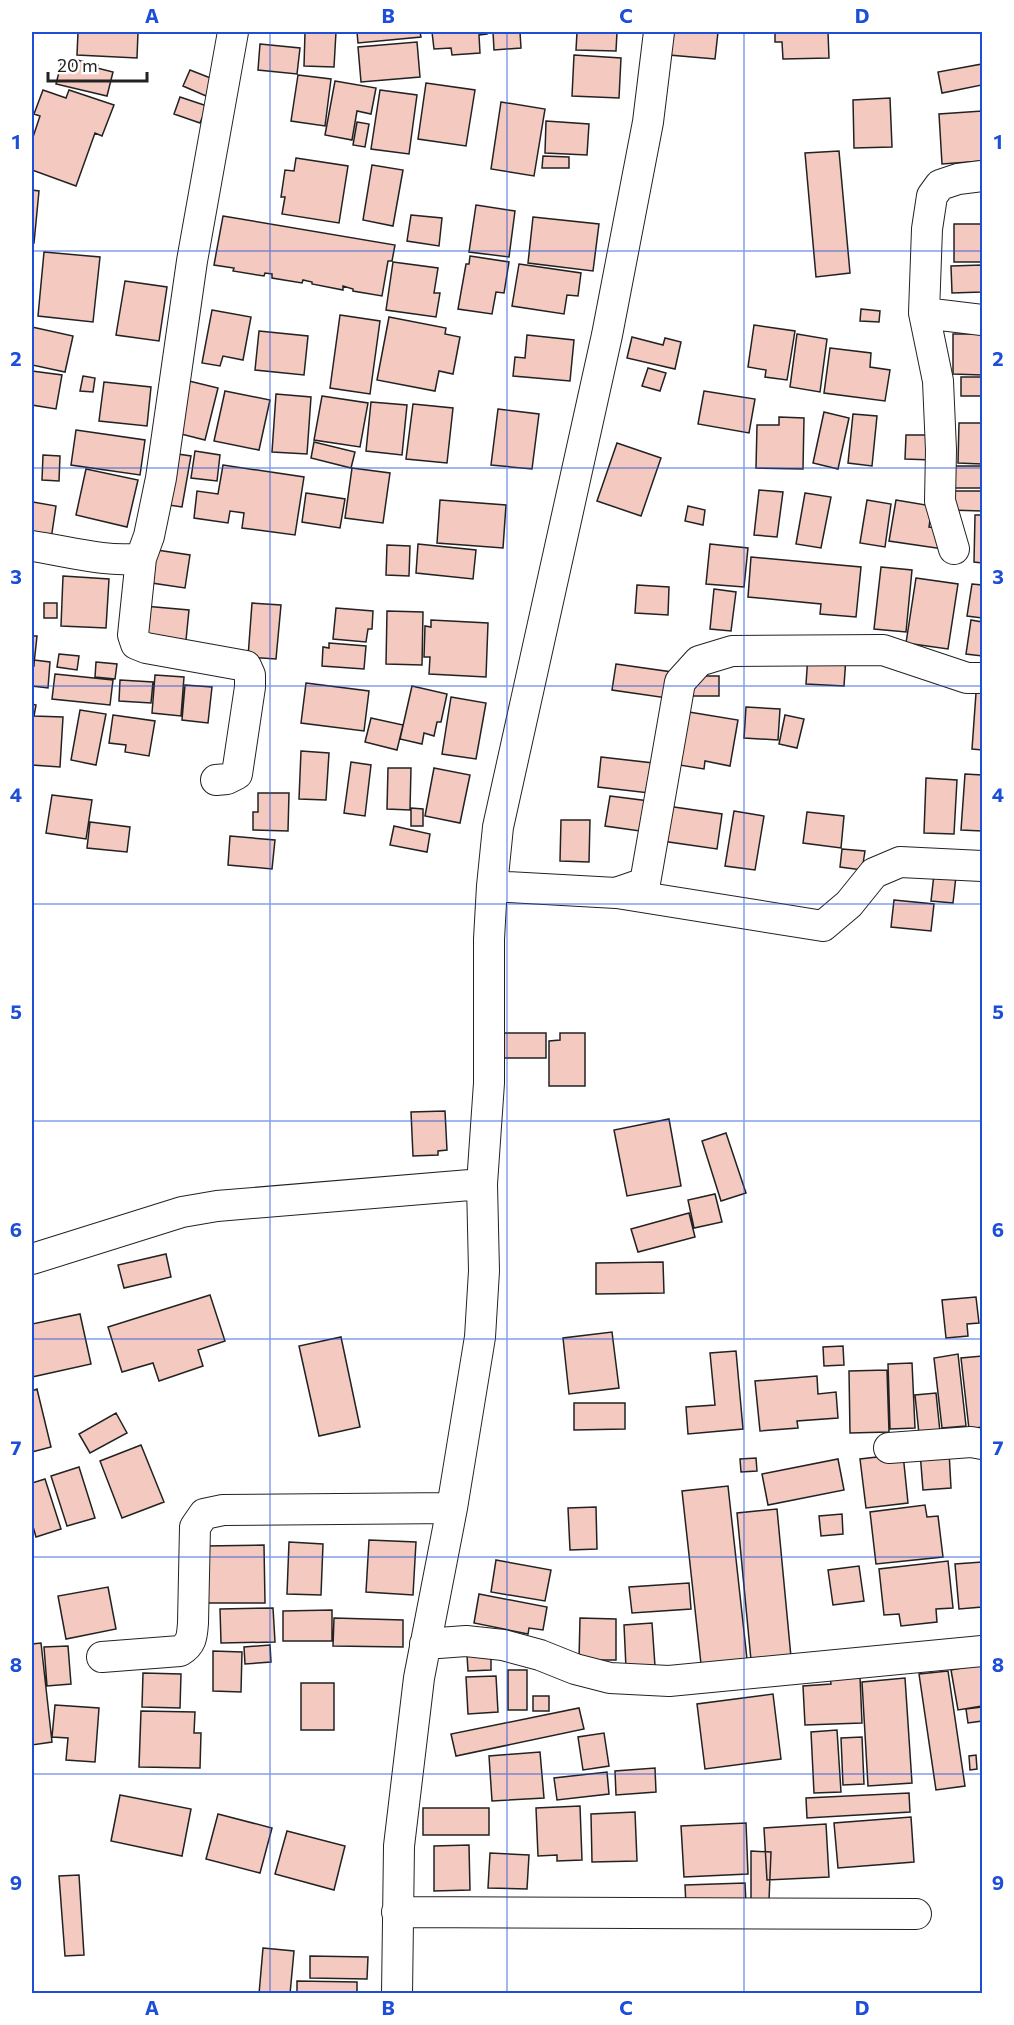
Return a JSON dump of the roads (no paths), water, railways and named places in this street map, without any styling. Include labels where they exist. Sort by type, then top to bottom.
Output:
[{"type":"street","points":[[216,780],[227,779],[237,774],[250,687],[250,675],[246,666],[157,651],[136,644],[133,635],[141,558],[149,536],[161,478],[192,261],[233,32]]},
{"type":"street","points":[[397,1994],[399,1846],[419,1678],[452,1508],[480,1337],[484,1271],[482,1184],[489,1083],[489,939],[498,827],[515,759],[607,335],[648,122],[659,32]]},
{"type":"street","points":[[954,549],[940,501],[939,381],[924,313],[927,229],[932,196],[940,185],[958,179],[982,176]]},
{"type":"street","points":[[924,313],[982,320]]},
{"type":"street","points":[[32,546],[109,558],[129,560],[141,558]]},
{"type":"street","points":[[616,893],[645,883],[680,682],[699,661],[732,651],[883,650],[968,678],[982,678]]},
{"type":"street","points":[[492,886],[616,893],[823,926],[849,904],[874,873],[900,862],[982,866]]},
{"type":"street","points":[[32,1259],[182,1212],[217,1206],[482,1184]]},
{"type":"street","points":[[889,1448],[971,1442],[982,1444]]},
{"type":"street","points":[[102,1656],[180,1651],[188,1646],[192,1639],[193,1623],[195,1527],[204,1514],[223,1510],[452,1508]]},
{"type":"street","points":[[425,1644],[466,1641],[503,1645],[610,1678],[669,1681],[982,1651]]},
{"type":"street","points":[[397,1912],[915,1914]]}]
